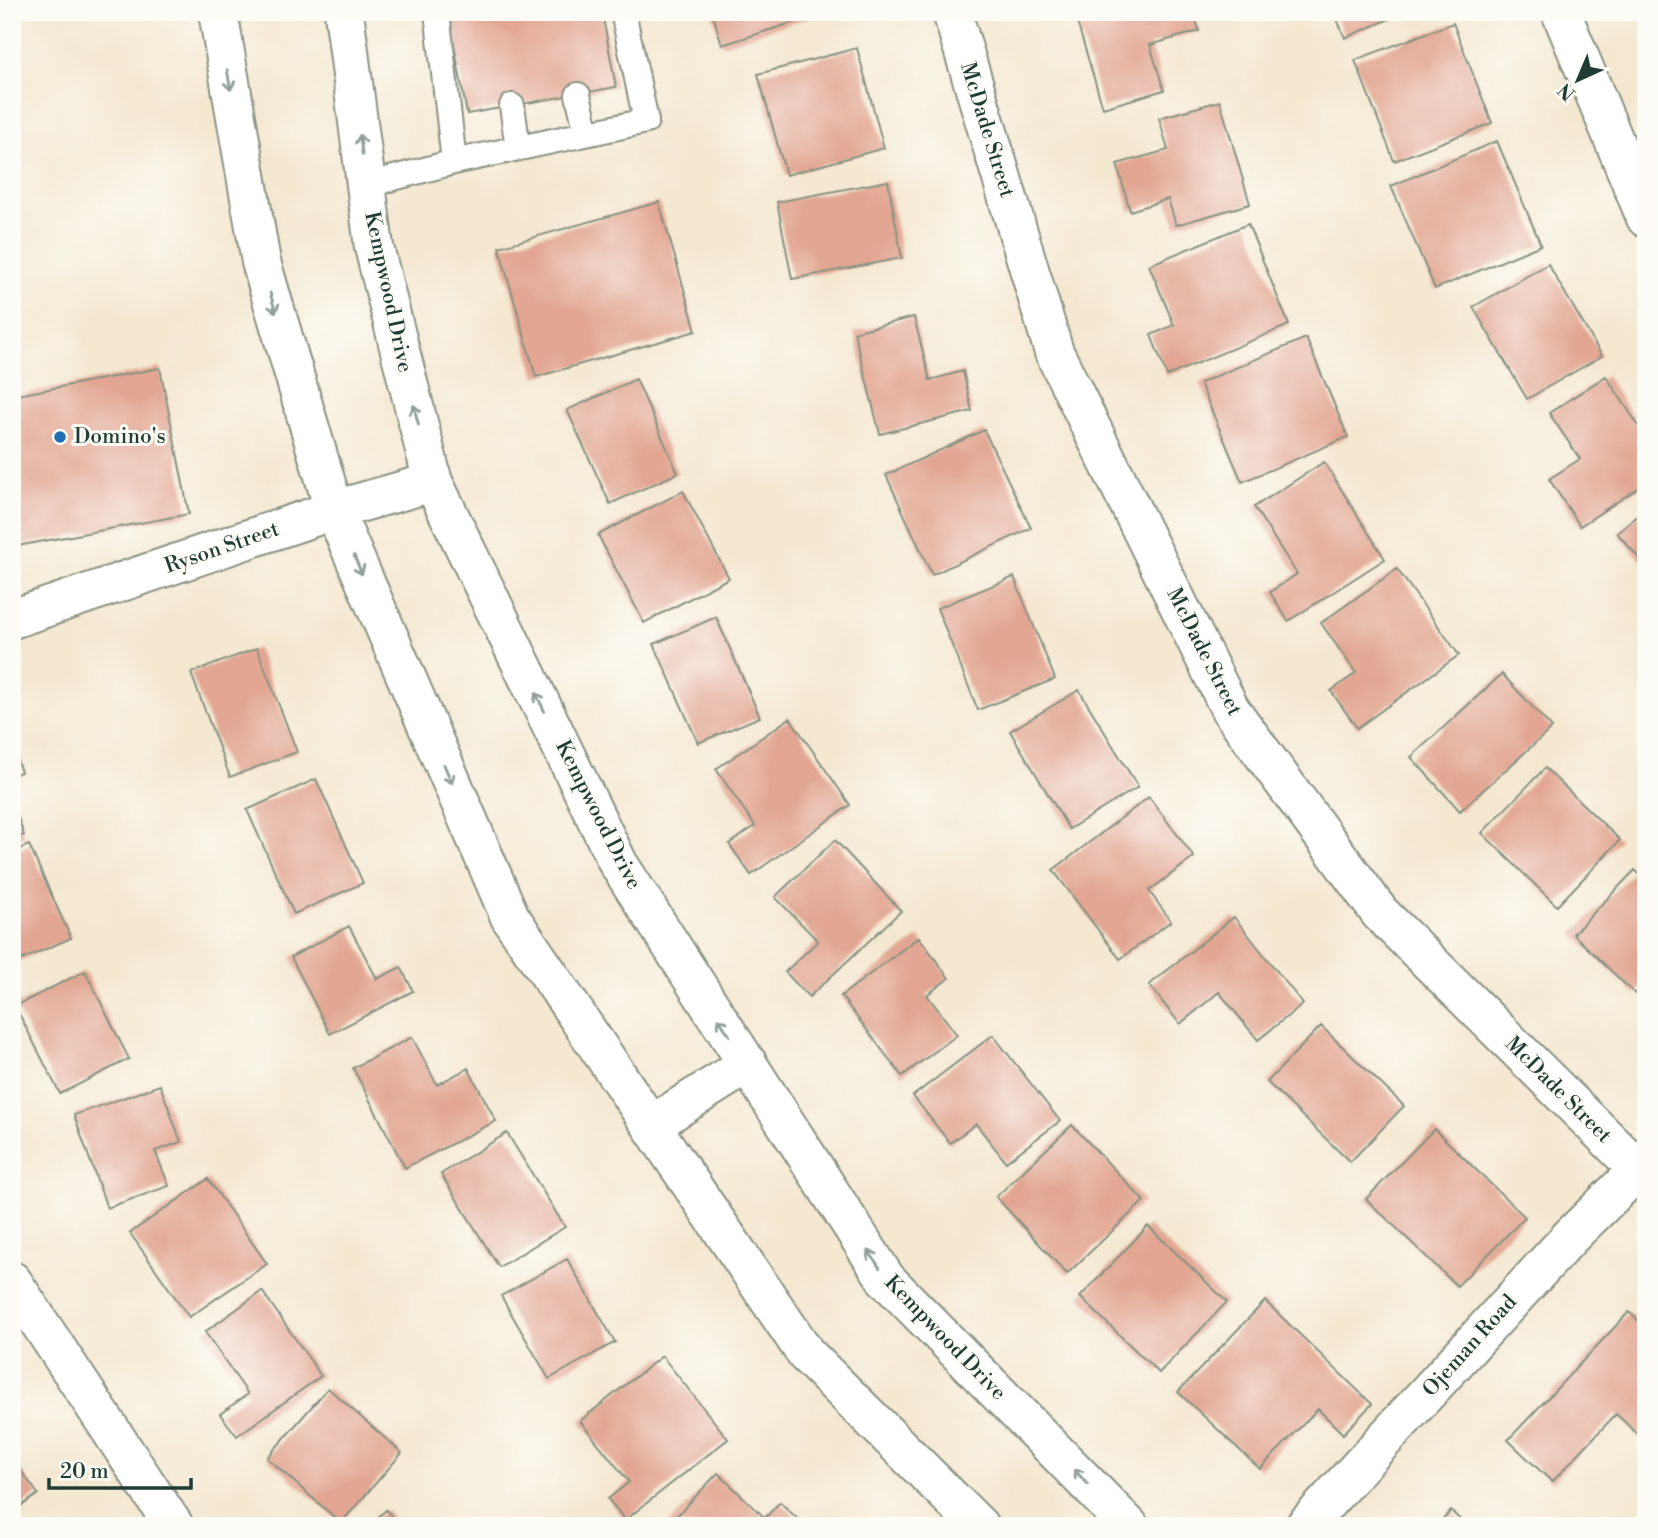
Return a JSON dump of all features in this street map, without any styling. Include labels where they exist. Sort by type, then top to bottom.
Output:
[{"type":"main road","points":[[218,12],[261,262],[334,510],[510,917],[806,1354],[979,1526]]},
{"type":"main road","name":"Kempwood Drive","points":[[344,12],[374,247],[433,482],[618,863],[886,1279],[1129,1526]]},
{"type":"main road","name":"McDade Street","points":[[952,12],[1054,352],[1230,709],[1380,913],[1642,1174]]},
{"type":"main road","points":[[1561,12],[1646,218]]},
{"type":"main road","name":"Ryson Street","points":[[12,620],[334,510],[433,482]]},
{"type":"main road","points":[[651,1125],[748,1064]]},
{"type":"main road","name":"Ojeman Road","points":[[1305,1526],[1570,1237],[1642,1174]]},
{"type":"main road","points":[[12,1281],[174,1526]]},
{"type":"lane","points":[[437,12],[454,162]]},
{"type":"lane","points":[[367,185],[454,162],[646,121],[623,12]]},
{"type":"lane","points":[[579,95],[587,133]]},
{"type":"lane","points":[[512,106],[517,148]]},
{"type":"building","points":[[448,12],[602,12],[616,87],[467,114]]},
{"type":"building","points":[[712,12],[816,12],[817,15],[722,45]]},
{"type":"building","points":[[1074,12],[1194,12],[1199,31],[1150,45],[1164,90],[1103,108]]},
{"type":"building","points":[[1334,12],[1406,12],[1345,38]]},
{"type":"building","points":[[1453,23],[1492,123],[1394,161],[1355,60]]},
{"type":"building","points":[[857,48],[884,148],[786,175],[758,74]]},
{"type":"building","points":[[1220,101],[1250,204],[1176,225],[1168,199],[1130,211],[1117,164],[1168,150],[1159,118]]},
{"type":"building","points":[[1497,141],[1541,245],[1435,289],[1391,186]]},
{"type":"building","points":[[888,181],[902,258],[792,279],[777,202]]},
{"type":"building","points":[[659,202],[696,331],[536,377],[499,247]]},
{"type":"building","points":[[1248,224],[1289,325],[1167,376],[1151,335],[1174,325],[1149,265]]},
{"type":"building","points":[[1548,264],[1602,356],[1527,399],[1473,307]]},
{"type":"building","points":[[914,317],[930,380],[963,371],[972,411],[880,434],[854,332]]},
{"type":"building","points":[[1306,338],[1348,437],[1242,482],[1200,383]]},
{"type":"building","points":[[160,368],[189,514],[12,547],[12,396]]},
{"type":"building","points":[[1606,376],[1646,437],[1646,483],[1580,526],[1549,479],[1580,459],[1549,413]]},
{"type":"building","points":[[636,379],[678,473],[610,504],[567,410]]},
{"type":"building","points":[[984,430],[1031,528],[932,575],[886,475]]},
{"type":"building","points":[[1324,462],[1385,559],[1288,621],[1270,592],[1297,574],[1254,507]]},
{"type":"building","points":[[683,491],[729,578],[644,623],[598,535]]},
{"type":"building","points":[[1646,509],[1646,566],[1617,533]]},
{"type":"building","points":[[1397,569],[1459,655],[1357,728],[1331,691],[1356,673],[1321,623]]},
{"type":"building","points":[[1014,577],[1055,679],[978,710],[937,608]]},
{"type":"building","points":[[716,617],[760,717],[698,743],[654,644]]},
{"type":"building","points":[[257,648],[297,752],[230,777],[191,673]]},
{"type":"building","points":[[1502,674],[1552,728],[1460,811],[1411,757]]},
{"type":"building","points":[[1079,690],[1138,787],[1069,829],[1010,731]]},
{"type":"building","points":[[790,718],[850,805],[751,875],[729,844],[755,826],[716,769]]},
{"type":"building","points":[[12,749],[21,772],[12,776]]},
{"type":"building","points":[[1545,768],[1620,840],[1557,906],[1482,833]]},
{"type":"building","points":[[316,779],[363,883],[294,914],[247,810]]},
{"type":"building","points":[[1149,797],[1194,857],[1149,891],[1171,921],[1120,959],[1053,870]]},
{"type":"building","points":[[12,804],[24,835],[12,839]]},
{"type":"building","points":[[835,840],[901,911],[809,997],[785,972],[818,941],[775,897]]},
{"type":"building","points":[[29,845],[71,938],[12,964],[12,852]]},
{"type":"building","points":[[1635,870],[1646,880],[1646,983],[1635,994],[1573,934]]},
{"type":"building","points":[[1234,917],[1303,1004],[1258,1040],[1219,992],[1180,1024],[1149,985]]},
{"type":"building","points":[[349,926],[377,979],[401,967],[413,991],[330,1034],[291,957]]},
{"type":"building","points":[[919,937],[949,978],[927,995],[957,1035],[902,1076],[841,996]]},
{"type":"building","points":[[85,971],[129,1059],[60,1094],[15,1006]]},
{"type":"building","points":[[1321,1026],[1404,1106],[1350,1162],[1267,1082]]},
{"type":"building","points":[[993,1035],[1060,1121],[1006,1162],[976,1124],[950,1143],[913,1096]]},
{"type":"building","points":[[412,1037],[437,1085],[468,1068],[496,1121],[405,1168],[353,1068]]},
{"type":"building","points":[[160,1085],[181,1142],[155,1151],[169,1186],[107,1208],[74,1115]]},
{"type":"building","points":[[1072,1125],[1144,1201],[1067,1274],[996,1197]]},
{"type":"building","points":[[1434,1129],[1525,1217],[1457,1286],[1366,1199]]},
{"type":"building","points":[[507,1133],[565,1227],[499,1267],[441,1174]]},
{"type":"building","points":[[208,1179],[267,1264],[189,1317],[130,1233]]},
{"type":"building","points":[[1148,1226],[1227,1302],[1159,1373],[1080,1297]]},
{"type":"building","points":[[567,1259],[615,1342],[549,1379],[501,1296]]},
{"type":"building","points":[[262,1291],[321,1376],[237,1436],[220,1414],[248,1394],[205,1332]]},
{"type":"building","points":[[1265,1301],[1372,1404],[1343,1434],[1318,1409],[1260,1469],[1178,1392]]},
{"type":"building","points":[[1629,1312],[1646,1328],[1646,1442],[1616,1414],[1552,1482],[1508,1440]]},
{"type":"building","points":[[662,1356],[728,1439],[625,1520],[608,1499],[629,1482],[580,1421]]},
{"type":"building","points":[[328,1388],[402,1453],[341,1523],[267,1458]]},
{"type":"building","points":[[12,1458],[38,1494],[12,1513]]},
{"type":"building","points":[[718,1473],[765,1518],[780,1502],[805,1526],[667,1526]]},
{"type":"building","points":[[386,1510],[400,1526],[368,1526]]},
{"type":"building","points":[[1451,1511],[1467,1526],[1437,1526]]},
{"type":"place","name":"Domino's","points":[[60,437]]}]
